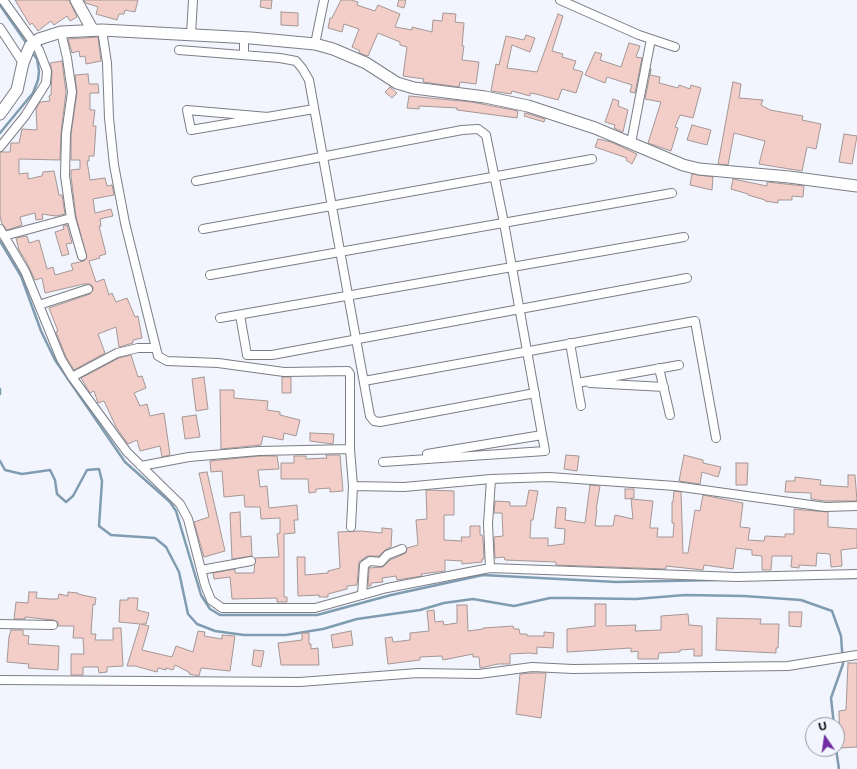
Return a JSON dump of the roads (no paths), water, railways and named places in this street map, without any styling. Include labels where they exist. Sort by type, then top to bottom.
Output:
[{"type":"street","points":[[0,114],[17,90],[28,51],[3,0]]},
{"type":"street","points":[[76,0],[97,30],[108,63],[109,118],[114,165],[125,223],[158,356],[167,361],[218,363],[284,372],[324,370],[348,371],[350,374],[350,449],[353,486],[351,527]]},
{"type":"street","points":[[191,34],[193,0]]},
{"type":"street","points":[[315,44],[324,0]]},
{"type":"street","points":[[560,0],[651,39],[675,47]]},
{"type":"street","points":[[0,28],[28,51],[40,50],[44,61],[46,83],[26,116],[0,147]]},
{"type":"street","points":[[28,51],[61,32],[97,30],[191,34],[315,44],[333,49],[366,63],[397,83],[414,88],[485,97],[528,106],[595,128],[683,165],[699,169],[789,177],[857,186]]},
{"type":"street","points":[[61,32],[67,58],[72,92],[66,134],[64,176],[71,218],[82,256]]},
{"type":"street","points":[[244,38],[244,55]]},
{"type":"street","points":[[631,143],[651,39]]},
{"type":"street","points":[[179,50],[296,61],[302,68],[308,80],[314,109],[370,416],[374,421],[380,422],[535,393]]},
{"type":"street","points":[[268,117],[187,110],[191,130],[268,117],[314,109]]},
{"type":"street","points":[[196,181],[474,128],[483,132],[486,135],[495,176],[545,451],[382,462],[542,435]]},
{"type":"street","points":[[203,229],[592,159]]},
{"type":"street","points":[[210,275],[672,193]]},
{"type":"street","points":[[71,218],[2,233],[25,271],[61,359],[72,377],[127,452],[180,504],[188,519],[201,570],[211,600],[222,608],[315,608],[387,588],[490,568],[737,577],[857,574]]},
{"type":"street","points":[[220,318],[684,237]]},
{"type":"street","points":[[240,315],[247,355],[272,355],[687,278]]},
{"type":"street","points":[[39,305],[88,289]]},
{"type":"street","points":[[364,381],[695,321],[716,438]]},
{"type":"street","points":[[570,343],[581,406]]},
{"type":"street","points":[[72,377],[117,353],[138,348],[156,348]]},
{"type":"street","points":[[576,383],[679,365]]},
{"type":"street","points":[[660,368],[670,415]]},
{"type":"street","points":[[576,383],[664,387]]},
{"type":"street","points":[[141,466],[189,457],[259,451],[350,449]]},
{"type":"street","points":[[353,486],[404,487],[491,479],[550,476],[675,486],[825,507],[857,506]]},
{"type":"street","points":[[490,568],[488,524],[491,479]]},
{"type":"street","points":[[362,595],[364,565],[370,561],[381,562],[387,554],[402,549]]},
{"type":"street","points":[[201,570],[251,561]]},
{"type":"street","points":[[0,624],[53,625]]},
{"type":"street","points":[[0,680],[300,682],[418,673],[479,674],[532,667],[573,669],[788,666],[857,655]]},
{"type":"waterway","points":[[0,5],[27,44]]},
{"type":"waterway","points":[[0,133],[33,93],[38,80],[39,71],[37,59],[32,52]]},
{"type":"waterway","points":[[0,241],[21,276],[41,331],[55,360],[125,462],[170,502],[176,511],[201,595],[210,609],[220,615],[317,615],[391,595],[483,575],[616,582],[718,580]]},
{"type":"waterway","points":[[0,389],[0,394]]},
{"type":"waterway","points":[[0,461],[5,470],[22,474],[50,470],[55,480],[57,494],[66,502],[73,496],[87,470],[99,469],[102,481],[99,526],[111,535],[155,538],[166,547],[179,572],[188,614],[197,624],[215,631],[244,635],[286,635],[323,629],[357,619],[420,610],[444,603],[473,599],[514,606],[550,598],[636,599],[685,595],[744,596],[801,600],[832,611],[841,636],[843,664],[831,698],[833,717]]},
{"type":"waterway","points":[[837,578],[857,578]]},
{"type":"waterway","points":[[837,757],[839,769]]}]
